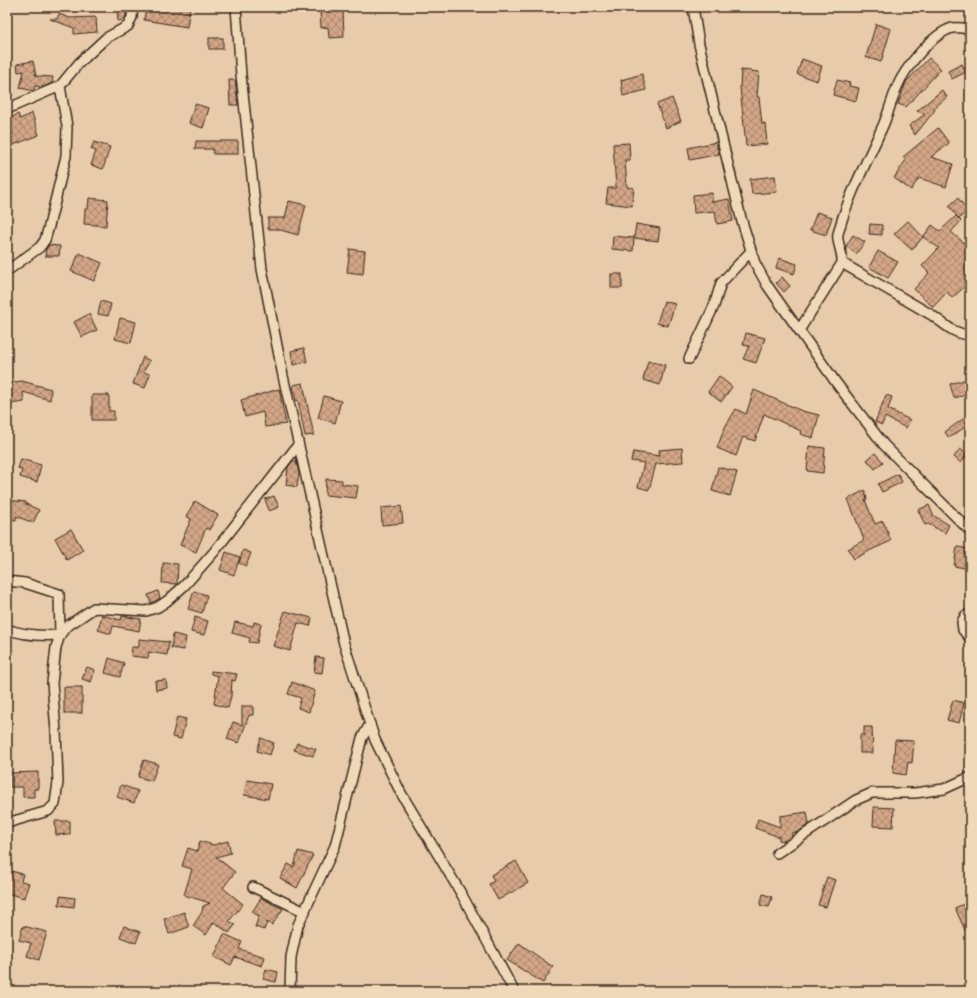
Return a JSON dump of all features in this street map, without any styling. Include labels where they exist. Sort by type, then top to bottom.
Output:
[{"type":"street","points":[[7,109],[60,86],[79,63],[106,38],[128,26],[134,7]]},
{"type":"street","points":[[236,7],[245,113],[262,269],[298,445],[344,644],[375,740],[401,794],[462,895],[514,991]]},
{"type":"street","points":[[693,7],[699,44],[717,120],[741,218],[755,263],[767,285],[800,329],[837,384],[884,445],[970,532]]},
{"type":"street","points":[[800,329],[842,263],[843,255],[837,236],[851,197],[883,126],[897,87],[908,67],[935,38],[951,28],[961,27],[970,29]]},
{"type":"street","points":[[7,271],[40,247],[45,240],[66,156],[67,126],[60,86]]},
{"type":"street","points":[[689,359],[714,306],[721,283],[751,251]]},
{"type":"street","points":[[842,263],[932,315],[951,330],[963,335],[970,335]]},
{"type":"street","points":[[7,629],[25,634],[42,636],[60,634],[66,627],[94,608],[146,611],[158,608],[184,586],[214,552],[298,445]]},
{"type":"street","points":[[7,581],[25,583],[59,594],[60,634],[56,647],[52,683],[58,782],[55,804],[48,811],[7,823]]},
{"type":"street","points":[[970,614],[965,616],[962,622],[963,630],[970,638]]},
{"type":"street","points":[[290,991],[291,957],[298,926],[335,846],[360,745],[370,724]]},
{"type":"street","points":[[777,853],[856,800],[872,794],[915,793],[944,789],[970,777]]},
{"type":"street","points":[[253,887],[305,912]]},
{"type":"building","points":[[146,7],[169,7],[181,9],[181,7],[190,7],[187,27],[144,20]]},
{"type":"building","points":[[125,8],[126,15],[124,20],[118,21],[117,9]]},
{"type":"building","points":[[343,10],[344,37],[329,38],[328,27],[321,28],[320,11]]},
{"type":"building","points":[[59,14],[70,18],[96,17],[97,32],[74,34],[74,28],[50,19],[57,19]]},
{"type":"building","points":[[876,24],[891,29],[881,62],[866,57]]},
{"type":"building","points":[[209,38],[223,38],[223,49],[209,49]]},
{"type":"building","points":[[929,58],[941,69],[906,107],[898,104],[906,82]]},
{"type":"building","points":[[802,59],[822,66],[817,81],[797,74]]},
{"type":"building","points":[[33,61],[36,76],[53,77],[52,83],[43,87],[35,86],[34,91],[20,88],[24,71],[18,72],[17,64]]},
{"type":"building","points":[[962,64],[966,72],[952,79],[948,71]]},
{"type":"building","points":[[741,70],[759,72],[757,97],[759,97],[762,124],[765,123],[767,144],[746,146],[740,87]]},
{"type":"building","points":[[642,74],[646,90],[623,96],[621,80]]},
{"type":"building","points":[[229,80],[235,80],[238,105],[230,105]]},
{"type":"building","points":[[837,80],[850,83],[849,86],[859,88],[856,101],[833,95]]},
{"type":"building","points":[[942,90],[947,97],[933,109],[935,110],[915,135],[909,126],[925,114],[917,111]]},
{"type":"building","points":[[672,98],[681,121],[666,128],[657,104]]},
{"type":"building","points":[[195,104],[209,108],[203,128],[189,123]]},
{"type":"building","points":[[32,113],[39,135],[11,146],[8,136],[13,134],[7,120],[18,114],[20,119]]},
{"type":"building","points":[[938,128],[949,143],[931,157],[953,164],[946,187],[919,178],[911,190],[894,178],[906,160],[903,157]]},
{"type":"building","points":[[196,141],[238,141],[238,154],[213,154],[213,149],[195,149]]},
{"type":"building","points":[[94,142],[110,147],[103,169],[91,165],[96,151],[91,149]]},
{"type":"building","points":[[716,142],[719,154],[690,160],[688,148]]},
{"type":"building","points":[[629,143],[630,160],[625,160],[627,187],[634,188],[632,206],[606,203],[608,188],[616,188],[613,144]]},
{"type":"building","points":[[775,176],[777,192],[752,194],[750,179]]},
{"type":"building","points":[[712,193],[712,202],[729,199],[733,221],[717,224],[715,211],[694,213],[693,195]]},
{"type":"building","points":[[89,198],[108,200],[106,226],[84,224],[85,209],[88,209]]},
{"type":"building","points":[[958,198],[968,211],[959,219],[949,206]]},
{"type":"building","points":[[289,201],[306,205],[298,235],[277,229],[268,229],[268,218],[285,218]]},
{"type":"building","points":[[817,212],[832,217],[826,235],[810,230]]},
{"type":"building","points":[[956,216],[961,221],[951,232],[970,248],[970,282],[952,298],[947,292],[933,307],[914,289],[929,273],[922,266],[939,248],[923,237],[932,225],[940,231]]},
{"type":"building","points":[[908,221],[923,237],[912,250],[894,234]]},
{"type":"building","points":[[636,224],[660,228],[658,241],[634,238]]},
{"type":"building","points":[[870,224],[882,225],[882,235],[869,234]]},
{"type":"building","points":[[853,235],[865,242],[856,254],[846,246]]},
{"type":"building","points":[[613,236],[634,238],[633,251],[612,249]]},
{"type":"building","points":[[49,245],[60,246],[59,256],[45,256],[46,249]]},
{"type":"building","points":[[350,249],[365,251],[363,274],[347,272]]},
{"type":"building","points":[[878,251],[898,262],[888,278],[869,267]]},
{"type":"building","points":[[79,253],[102,263],[94,281],[71,271]]},
{"type":"building","points":[[779,258],[797,264],[794,274],[776,268]]},
{"type":"building","points":[[611,274],[622,274],[622,288],[611,288]]},
{"type":"building","points":[[782,277],[790,286],[784,292],[776,283]]},
{"type":"building","points":[[101,301],[111,304],[108,316],[98,314]]},
{"type":"building","points":[[664,301],[675,304],[668,326],[657,323]]},
{"type":"building","points":[[89,314],[97,330],[82,337],[74,322]]},
{"type":"building","points":[[120,318],[136,322],[131,343],[115,339]]},
{"type":"building","points":[[746,333],[765,338],[756,363],[743,359],[749,346],[743,345]]},
{"type":"building","points":[[304,348],[307,362],[293,365],[291,351]]},
{"type":"building","points":[[143,357],[150,361],[143,372],[150,374],[145,388],[133,384]]},
{"type":"building","points":[[648,361],[665,365],[660,385],[643,380]]},
{"type":"building","points":[[719,376],[732,387],[721,402],[708,392]]},
{"type":"building","points":[[967,379],[968,384],[970,384],[970,394],[954,398],[950,384]]},
{"type":"building","points":[[22,381],[51,389],[50,400],[23,392],[24,402],[10,404],[7,383]]},
{"type":"building","points":[[303,383],[314,435],[305,436],[298,400],[296,401],[293,385]]},
{"type":"building","points":[[279,389],[286,424],[265,427],[263,412],[245,417],[241,400]]},
{"type":"building","points":[[754,390],[802,411],[819,415],[813,438],[800,434],[801,431],[764,414],[755,441],[743,437],[736,456],[717,448],[725,427],[736,409],[746,414]]},
{"type":"building","points":[[92,395],[109,395],[109,411],[114,411],[114,420],[92,420]]},
{"type":"building","points":[[886,395],[892,397],[888,409],[910,420],[906,428],[885,417],[882,425],[875,422]]},
{"type":"building","points":[[324,396],[341,401],[335,423],[318,418]]},
{"type":"building","points":[[963,419],[968,425],[949,438],[945,432]]},
{"type":"building","points":[[809,446],[825,448],[823,473],[807,471]]},
{"type":"building","points":[[682,448],[683,462],[656,464],[649,490],[638,487],[644,463],[631,461],[633,452],[660,456],[659,450]]},
{"type":"building","points":[[960,449],[967,454],[961,463],[954,457]]},
{"type":"building","points":[[875,453],[883,462],[875,469],[867,460]]},
{"type":"building","points":[[21,459],[41,465],[37,482],[20,477],[22,470],[18,469]]},
{"type":"building","points":[[293,461],[296,461],[299,473],[297,487],[286,485],[288,467]]},
{"type":"building","points":[[718,467],[737,472],[730,496],[712,491]]},
{"type":"building","points":[[898,474],[902,482],[882,492],[878,484]]},
{"type":"building","points":[[326,479],[342,480],[342,484],[358,486],[356,498],[325,495]]},
{"type":"building","points":[[865,490],[867,500],[865,500],[875,524],[883,521],[891,541],[854,559],[848,549],[864,540],[848,499]]},
{"type":"building","points":[[274,496],[279,507],[269,511],[265,499]]},
{"type":"building","points":[[7,500],[26,502],[26,504],[39,510],[33,523],[16,516],[16,520],[7,519]]},
{"type":"building","points":[[195,501],[218,515],[209,530],[206,528],[196,552],[180,545],[191,519],[186,516]]},
{"type":"building","points":[[929,505],[933,515],[949,525],[945,533],[928,524],[925,525],[918,510]]},
{"type":"building","points":[[401,506],[403,523],[382,525],[381,508]]},
{"type":"building","points":[[71,529],[83,550],[67,560],[55,538]]},
{"type":"building","points":[[957,547],[970,549],[970,569],[954,566]]},
{"type":"building","points":[[243,550],[251,553],[246,566],[239,563]]},
{"type":"building","points":[[226,552],[240,557],[234,575],[220,570]]},
{"type":"building","points":[[163,563],[178,564],[177,584],[162,583]]},
{"type":"building","points":[[158,591],[160,598],[151,603],[148,595]]},
{"type":"building","points":[[194,591],[207,595],[202,613],[188,609]]},
{"type":"building","points":[[285,611],[312,618],[310,626],[298,623],[290,651],[273,646]]},
{"type":"building","points":[[102,615],[121,620],[122,616],[141,619],[139,631],[113,626],[111,634],[98,630]]},
{"type":"building","points":[[195,617],[208,621],[204,635],[191,632]]},
{"type":"building","points":[[235,622],[253,626],[254,622],[261,624],[257,643],[249,642],[250,638],[232,633]]},
{"type":"building","points":[[173,634],[186,637],[184,650],[171,648]]},
{"type":"building","points":[[139,639],[169,642],[167,655],[149,652],[148,658],[131,656],[132,647],[139,647]]},
{"type":"building","points":[[316,657],[324,658],[322,673],[314,672]]},
{"type":"building","points":[[109,658],[124,663],[120,677],[105,673]]},
{"type":"building","points":[[87,667],[95,670],[91,682],[82,679]]},
{"type":"building","points":[[211,671],[237,674],[235,681],[232,680],[231,696],[228,708],[214,704],[218,676],[211,674]]},
{"type":"building","points":[[166,680],[167,688],[156,690],[155,681]]},
{"type":"building","points":[[292,682],[315,691],[309,712],[298,708],[301,698],[288,694]]},
{"type":"building","points":[[64,687],[82,687],[82,713],[64,713]]},
{"type":"building","points":[[953,700],[964,703],[959,723],[947,720]]},
{"type":"building","points":[[242,706],[253,706],[253,715],[249,715],[239,743],[227,739],[233,722],[242,725]]},
{"type":"building","points":[[177,717],[186,719],[181,739],[172,737]]},
{"type":"building","points":[[864,727],[872,727],[873,753],[860,753],[860,735],[864,735]]},
{"type":"building","points":[[261,738],[274,743],[270,755],[257,751]]},
{"type":"building","points":[[895,740],[914,741],[912,763],[908,762],[906,775],[893,773]]},
{"type":"building","points":[[297,743],[316,749],[313,756],[294,750]]},
{"type":"building","points":[[144,760],[158,764],[152,781],[138,777]]},
{"type":"building","points":[[38,772],[38,789],[34,789],[34,797],[23,797],[23,787],[10,787],[10,773]]},
{"type":"building","points":[[247,780],[271,784],[268,799],[244,795]]},
{"type":"building","points":[[121,785],[138,791],[134,803],[117,797]]},
{"type":"building","points":[[874,807],[894,808],[893,827],[873,826]]},
{"type":"building","points":[[807,812],[809,824],[798,832],[792,833],[792,836],[785,841],[779,840],[779,837],[755,828],[758,819],[780,827],[780,816]]},
{"type":"building","points":[[55,821],[70,821],[70,834],[56,835]]},
{"type":"building","points":[[200,841],[213,845],[228,841],[231,853],[216,857],[235,872],[223,888],[243,904],[229,921],[235,925],[229,933],[214,922],[206,935],[193,926],[202,912],[203,906],[210,903],[184,895],[192,869],[182,866],[188,848],[197,851]]},
{"type":"building","points":[[298,851],[313,855],[297,888],[280,878],[288,864],[294,867]]},
{"type":"building","points":[[516,861],[528,883],[498,900],[489,884],[494,881],[491,875]]},
{"type":"building","points":[[7,870],[23,874],[21,881],[29,883],[24,898],[7,893]]},
{"type":"building","points":[[827,877],[835,880],[826,907],[818,905]]},
{"type":"building","points":[[763,894],[772,897],[769,907],[760,905]]},
{"type":"building","points":[[60,896],[75,898],[74,907],[59,905]]},
{"type":"building","points":[[261,898],[283,909],[272,925],[267,922],[264,930],[255,927],[259,916],[252,912]]},
{"type":"building","points":[[970,901],[970,941],[955,908]]},
{"type":"building","points":[[184,912],[189,927],[169,934],[164,919]]},
{"type":"building","points":[[23,926],[47,932],[39,960],[27,956],[31,943],[19,940]]},
{"type":"building","points":[[124,926],[140,932],[136,943],[120,937]]},
{"type":"building","points":[[224,934],[242,942],[239,949],[265,957],[262,966],[235,957],[231,965],[214,957]]},
{"type":"building","points":[[519,943],[553,967],[543,983],[507,960]]},
{"type":"building","points":[[266,969],[278,972],[276,982],[263,979]]}]
